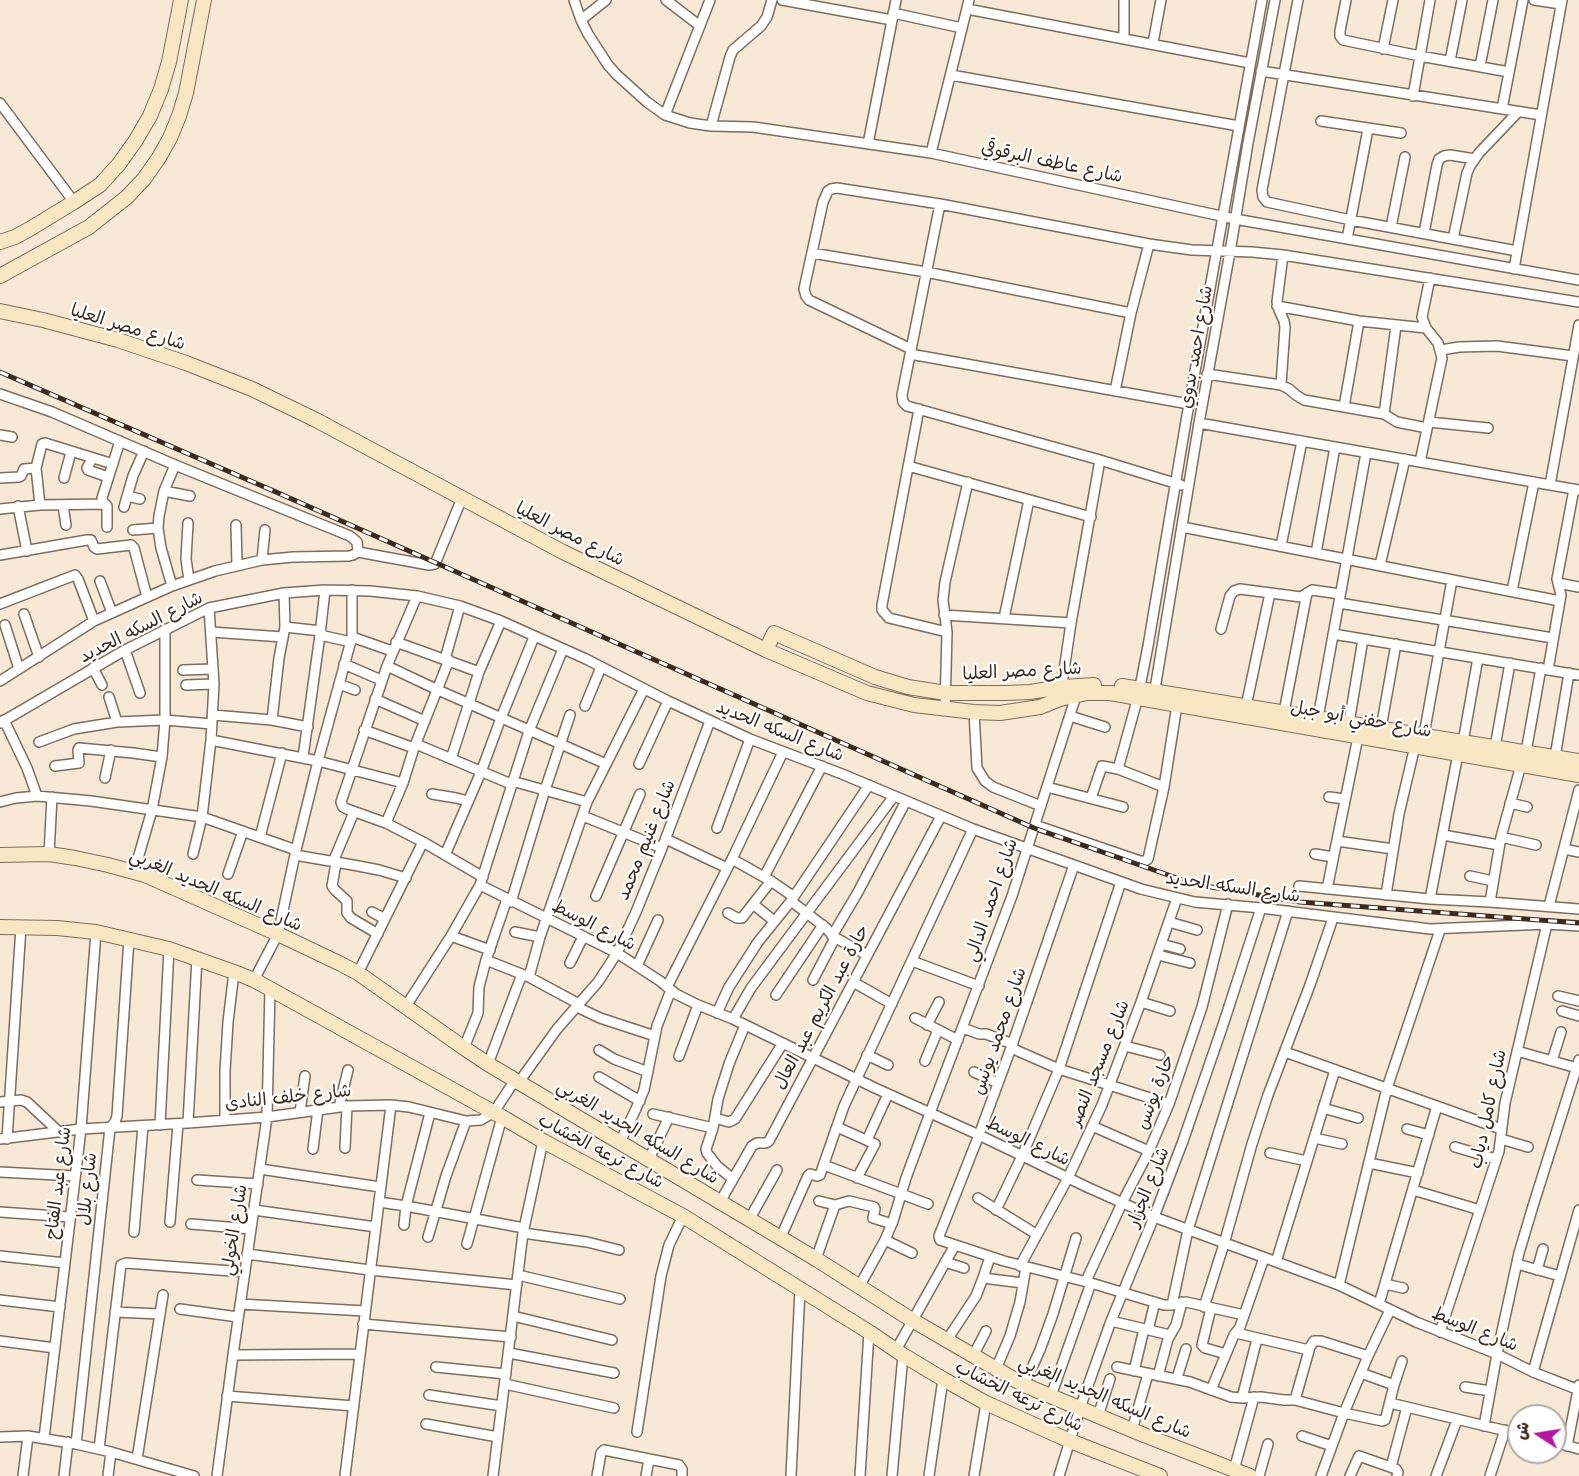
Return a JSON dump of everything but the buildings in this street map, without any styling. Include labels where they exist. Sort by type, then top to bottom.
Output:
[{"type":"street","points":[[0,242],[28,230],[100,185],[119,164],[150,116],[157,98],[169,62],[181,0]]},
{"type":"street","points":[[0,276],[89,227],[127,197],[144,179],[170,138],[180,116],[204,0]]},
{"type":"street","name":"شارع عاطف البرقوقي","points":[[574,0],[581,20],[596,48],[617,75],[665,115],[690,123],[753,127],[931,153],[1235,219],[1579,280]]},
{"type":"street","points":[[581,20],[606,0]]},
{"type":"street","points":[[666,0],[679,4],[700,26]]},
{"type":"street","points":[[665,115],[710,0]]},
{"type":"street","points":[[711,126],[733,50],[761,26],[767,17],[772,0]]},
{"type":"street","points":[[782,0],[818,3],[962,28]]},
{"type":"street","points":[[868,144],[896,0]]},
{"type":"street","points":[[1124,0],[1124,39]]},
{"type":"street","points":[[1153,43],[1161,0]]},
{"type":"street","name":"شارع احمد بدوي","points":[[1118,770],[1139,693],[1262,0]]},
{"type":"street","name":"شارع احمد بدوي","points":[[1154,696],[1207,374],[1275,0]]},
{"type":"street","points":[[1298,0],[1262,190],[1267,202],[1517,251]]},
{"type":"street","points":[[1346,0],[1340,31],[1343,40],[1509,72]]},
{"type":"street","points":[[1383,49],[1393,0]]},
{"type":"street","points":[[1413,96],[1430,0]]},
{"type":"street","points":[[1450,61],[1462,0]]},
{"type":"street","points":[[1480,66],[1493,0]]},
{"type":"street","points":[[1502,109],[1523,0]]},
{"type":"street","points":[[1514,269],[1561,2],[1534,0]]},
{"type":"street","points":[[931,153],[968,4],[1124,39],[1251,63]]},
{"type":"street","points":[[169,62],[191,66]]},
{"type":"street","points":[[1261,71],[1541,116]]},
{"type":"street","points":[[951,75],[1239,126]]},
{"type":"street","points":[[0,104],[74,202]]},
{"type":"street","points":[[1453,239],[1467,173],[1474,159],[1518,112]]},
{"type":"street","points":[[1321,122],[1401,134]]},
{"type":"street","points":[[1347,239],[1368,129]]},
{"type":"street","points":[[1424,233],[1439,159],[1450,155],[1474,159]]},
{"type":"street","points":[[1391,227],[1404,158]]},
{"type":"street","points":[[1189,404],[910,351],[809,300],[804,289],[823,201],[828,191],[837,188],[939,204],[1149,244],[1192,250],[1284,255],[1579,302]]},
{"type":"street","points":[[939,204],[910,351],[903,402],[907,406],[1100,460],[1188,488]]},
{"type":"street","points":[[1115,391],[1131,313],[1149,244]]},
{"type":"street","points":[[812,253],[926,272],[1131,313]]},
{"type":"street","points":[[1281,385],[1285,327],[1277,306],[1284,255]]},
{"type":"street","points":[[1420,462],[1441,366],[1441,350],[1426,328],[1422,317],[1430,279]]},
{"type":"street","points":[[1277,306],[1359,321],[1426,328]]},
{"type":"street","name":"شارع مصر العليا","points":[[0,311],[118,340],[219,375],[252,389],[316,420],[563,552],[766,650],[867,693],[914,705],[974,712],[1019,711],[1040,707],[1061,693],[1107,684],[1139,693]]},
{"type":"street","points":[[1344,407],[1359,321]]},
{"type":"street","points":[[1550,485],[1579,325]]},
{"type":"street","points":[[1384,414],[1396,326]]},
{"type":"street","points":[[1441,350],[1497,346],[1573,356]]},
{"type":"street","points":[[1207,374],[1281,385],[1289,388],[1304,400],[1384,414],[1397,422],[1488,428]]},
{"type":"street","points":[[0,394],[52,412],[350,536],[357,542],[358,552]]},
{"type":"street","points":[[920,409],[882,610],[889,618],[947,632]]},
{"type":"street","points":[[1199,423],[1576,490],[1557,579],[1561,590],[1553,638],[1500,841],[1490,902]]},
{"type":"street","points":[[0,435],[12,437]]},
{"type":"street","points":[[107,527],[107,506],[102,498],[120,441]]},
{"type":"street","points":[[1281,546],[1302,441]]},
{"type":"street","points":[[40,505],[36,468],[42,444],[113,464]]},
{"type":"street","points":[[1316,553],[1335,447]]},
{"type":"street","points":[[124,507],[133,476],[144,451]]},
{"type":"street","points":[[64,478],[71,452]]},
{"type":"street","points":[[1318,718],[1366,453]]},
{"type":"street","points":[[92,459],[88,470],[108,477]]},
{"type":"street","points":[[1380,565],[1405,459]]},
{"type":"street","points":[[1061,693],[1071,622],[1100,460]]},
{"type":"street","points":[[172,586],[158,528],[159,510],[164,491],[175,465]]},
{"type":"street","points":[[908,466],[1090,517]]},
{"type":"street","points":[[0,478],[19,477],[26,468],[36,468]]},
{"type":"street","points":[[945,709],[947,632],[943,600],[968,482]]},
{"type":"street","points":[[1512,591],[1534,482]]},
{"type":"street","points":[[164,491],[190,496]]},
{"type":"street","points":[[127,496],[140,499]]},
{"type":"street","name":"شارع السكه الحديد","points":[[1,677],[39,657],[94,621],[172,586],[214,571],[262,560],[349,556],[358,552],[429,565],[435,564],[462,498]]},
{"type":"street","points":[[1004,618],[1029,500]]},
{"type":"street","points":[[0,509],[18,506],[105,504]]},
{"type":"street","points":[[63,505],[66,525]]},
{"type":"street","points":[[18,506],[27,551]]},
{"type":"street","points":[[188,522],[186,559],[189,580]]},
{"type":"street","points":[[236,525],[237,566]]},
{"type":"street","points":[[1182,527],[1560,601]]},
{"type":"street","points":[[133,530],[158,528]]},
{"type":"street","points":[[262,560],[266,530]]},
{"type":"street","points":[[0,555],[89,540],[99,549],[133,546],[147,597]]},
{"type":"street","points":[[0,604],[75,575],[94,621]]},
{"type":"street","points":[[1386,895],[1399,814],[1420,743],[1452,580]]},
{"type":"street","points":[[100,581],[111,613]]},
{"type":"street","points":[[1558,583],[1579,587]]},
{"type":"street","points":[[1221,628],[1227,602],[1234,591],[1246,589],[1301,597],[1316,590],[1340,598],[1444,620],[1553,638]]},
{"type":"street","points":[[303,757],[309,727],[325,590]]},
{"type":"street","name":"شارع السكه الحديد","points":[[2,722],[125,650],[210,608],[285,593],[325,590],[417,596],[460,606],[501,621],[750,739],[822,766],[973,829],[1120,882],[1195,902],[1288,911],[1412,928],[1440,930],[1547,924],[1579,926]]},
{"type":"street","points":[[254,980],[278,934],[295,853],[351,640],[352,590]]},
{"type":"street","points":[[272,720],[285,627],[285,593]]},
{"type":"street","points":[[1245,712],[1270,593]]},
{"type":"street","points":[[1284,712],[1307,593]]},
{"type":"street","points":[[351,769],[392,651],[417,596]]},
{"type":"street","points":[[386,823],[438,690],[460,606]]},
{"type":"street","points":[[193,854],[202,817],[211,740],[214,684],[210,608]]},
{"type":"street","points":[[24,614],[39,657]]},
{"type":"street","points":[[944,615],[1071,622]]},
{"type":"street","points":[[451,759],[479,672],[501,621]]},
{"type":"street","points":[[5,626],[19,669]]},
{"type":"street","points":[[285,627],[321,633],[392,651]]},
{"type":"street","points":[[134,872],[152,810],[162,757],[165,720],[165,629]]},
{"type":"street","points":[[211,632],[283,637]]},
{"type":"street","name":"شارع مصر العليا","points":[[766,650],[774,633],[875,677],[908,687],[946,693],[1030,692],[1076,696],[1087,693],[1139,693]]},
{"type":"street","points":[[1333,634],[1574,674],[1555,757]]},
{"type":"street","points":[[445,855],[481,772],[534,637]]},
{"type":"street","points":[[1349,723],[1363,639]]},
{"type":"street","points":[[396,642],[479,672]]},
{"type":"street","points":[[1381,728],[1396,644]]},
{"type":"street","points":[[406,1006],[452,936],[481,881],[529,731],[563,649]]},
{"type":"street","points":[[125,650],[140,693]]},
{"type":"street","points":[[1430,899],[1478,658]]},
{"type":"street","points":[[1495,747],[1510,663]]},
{"type":"street","points":[[344,664],[381,680]]},
{"type":"street","points":[[387,666],[606,764]]},
{"type":"street","points":[[585,706],[602,667]]},
{"type":"street","points":[[93,668],[102,684]]},
{"type":"street","points":[[183,670],[213,669]]},
{"type":"street","points":[[186,685],[214,684]]},
{"type":"street","points":[[339,684],[355,690]]},
{"type":"street","points":[[489,1064],[526,976],[588,802],[644,689]]},
{"type":"street","name":"شارع حفني أبو جبل","points":[[1139,693],[1245,712],[1358,737],[1461,748],[1523,758],[1555,757],[1579,761]]},
{"type":"street","name":"شارع احمد الدالي","points":[[859,1287],[892,1224],[930,1113],[1012,896],[1076,696]]},
{"type":"street","name":"شارع حفني أبو جبل","points":[[1154,696],[1177,705],[1245,712],[1284,712],[1381,728],[1420,743]]},
{"type":"street","points":[[109,697],[117,722]]},
{"type":"street","points":[[375,699],[425,721]]},
{"type":"street","points":[[639,764],[668,701]]},
{"type":"street","points":[[1035,825],[1145,861],[1148,860],[1164,787],[1177,705]]},
{"type":"street","points":[[974,712],[977,768],[985,782],[1041,806]]},
{"type":"street","points":[[464,1048],[478,1013],[479,987],[486,960],[509,900],[570,715]]},
{"type":"street","points":[[1070,716],[1105,727]]},
{"type":"street","points":[[39,742],[74,729],[117,722],[272,720],[309,727]]},
{"type":"street","name":"شارع غنيم محمد","points":[[467,1244],[498,1115],[517,1081],[598,982],[616,953],[636,912],[664,843],[710,721]]},
{"type":"street","points":[[2,722],[27,768],[37,796]]},
{"type":"street","points":[[364,730],[415,746],[512,782],[588,802]]},
{"type":"street","points":[[1328,889],[1358,737]]},
{"type":"street","points":[[717,828],[750,739]]},
{"type":"street","points":[[211,740],[303,757],[403,783]]},
{"type":"street","name":"شارع حفني أبو جبل","points":[[1461,748],[1495,747],[1579,775]]},
{"type":"street","points":[[55,766],[79,763],[79,748],[162,757]]},
{"type":"street","points":[[105,778],[111,750]]},
{"type":"street","points":[[620,1142],[640,1101],[669,988],[783,752]]},
{"type":"street","points":[[260,837],[282,753]]},
{"type":"street","points":[[728,913],[739,919],[742,918],[753,904],[822,766]]},
{"type":"street","points":[[1090,798],[1101,766],[1164,787]]},
{"type":"street","name":"شارع الوسط","points":[[351,769],[341,802],[343,807],[386,823],[423,842],[509,900],[616,953],[698,1005],[733,1019],[888,1094],[1154,1217],[1339,1285],[1390,1310],[1497,1354],[1533,1372],[1579,1388]]},
{"type":"street","points":[[717,1012],[729,987],[758,942],[792,899],[869,785]]},
{"type":"street","points":[[1047,788],[1123,807]]},
{"type":"street","points":[[1549,906],[1579,790]]},
{"type":"street","points":[[432,794],[468,801]]},
{"type":"street","points":[[596,896],[640,794]]},
{"type":"street","points":[[733,1019],[751,988],[894,796]]},
{"type":"street","points":[[49,854],[52,797]]},
{"type":"street","points":[[0,802],[16,798],[52,797],[202,817],[260,837],[295,853],[379,870],[406,878]]},
{"type":"street","points":[[1329,797],[1345,799]]},
{"type":"street","points":[[813,980],[833,937],[906,801]]},
{"type":"street","points":[[1510,803],[1527,807]]},
{"type":"street","points":[[354,812],[335,862],[332,886],[347,901],[347,914],[378,934]]},
{"type":"street","points":[[583,816],[624,832],[729,864],[767,879],[823,925],[833,937],[867,955]]},
{"type":"street","name":"حارة عبد الكريم عبد العال","points":[[720,1203],[752,1146],[769,1141],[941,816]]},
{"type":"street","points":[[780,1239],[808,1176],[812,1174],[819,1176],[867,1055],[973,829]]},
{"type":"street","points":[[228,874],[243,831]]},
{"type":"street","points":[[1443,834],[1536,845]]},
{"type":"street","points":[[1337,840],[1393,849]]},
{"type":"street","points":[[358,974],[423,842]]},
{"type":"street","points":[[1564,849],[1579,852]]},
{"type":"street","name":"شارع السكه الحديد الغربي","points":[[0,855],[49,854],[134,872],[278,934],[358,974],[489,1064],[816,1259],[912,1320],[1024,1385],[1250,1476]]},
{"type":"street","points":[[1315,854],[1334,857]]},
{"type":"street","name":"شارع محمد يونس","points":[[955,1245],[940,1240],[939,1236],[1012,1046],[1074,865]]},
{"type":"street","points":[[1470,876],[1493,881]]},
{"type":"street","points":[[996,1210],[1059,1069],[1120,882]]},
{"type":"street","name":"شارع السكه الحديد","points":[[1299,886],[1430,899],[1579,909]]},
{"type":"street","name":"شارع مسجد النصر","points":[[996,1369],[1010,1336],[1020,1302],[1023,1266],[1036,1234],[1068,1178],[1110,1085],[1142,1002],[1177,898]]},
{"type":"street","points":[[753,904],[774,921]]},
{"type":"street","name":"حارة يونس","points":[[1051,1396],[1088,1282],[1169,1104],[1202,1007],[1228,904]]},
{"type":"street","name":"شارع الجزار","points":[[1059,1476],[1111,1321],[1184,1141],[1261,908]]},
{"type":"street","points":[[1172,1305],[1188,1230],[1288,911]]},
{"type":"street","points":[[372,912],[393,928]]},
{"type":"street","points":[[1226,1354],[1204,1348],[1202,1345],[1208,1307],[1252,1144],[1333,918]]},
{"type":"street","points":[[637,966],[657,920]]},
{"type":"street","points":[[1169,922],[1197,930]]},
{"type":"street","name":"شارع كامل دياب","points":[[1440,1332],[1502,1139],[1501,1129],[1505,1103],[1547,924]]},
{"type":"street","points":[[776,995],[823,925]]},
{"type":"street","name":"شارع ترعه الخشاب","points":[[0,927],[57,928],[96,932],[197,958],[254,980],[683,1216],[900,1353],[986,1403],[1070,1441],[1155,1475]]},
{"type":"street","points":[[3,1139],[21,927]]},
{"type":"street","points":[[1339,1285],[1387,1088],[1440,930]]},
{"type":"street","name":"شارع عبد الفتاح","points":[[44,1438],[81,1129],[96,932]]},
{"type":"street","points":[[516,932],[540,938]]},
{"type":"street","points":[[452,936],[490,950]]},
{"type":"street","points":[[570,963],[583,937]]},
{"type":"street","name":"شارع بلال","points":[[64,1476],[72,1443],[110,1128],[117,1116],[129,939]]},
{"type":"street","points":[[1161,944],[1180,949]]},
{"type":"street","points":[[160,1125],[169,950]]},
{"type":"street","points":[[1158,955],[1190,963]]},
{"type":"street","points":[[188,1124],[197,958]]},
{"type":"street","points":[[486,960],[526,976],[600,1018],[655,1036]]},
{"type":"street","points":[[912,961],[979,986]]},
{"type":"street","points":[[225,1120],[225,1071],[234,972]]},
{"type":"street","points":[[853,982],[892,1004]]},
{"type":"street","name":"شارع الخولي","points":[[217,1476],[267,1117],[270,988]]},
{"type":"street","points":[[1558,996],[1579,1001]]},
{"type":"street","points":[[927,1025],[939,1002]]},
{"type":"street","points":[[1142,1002],[1170,1011]]},
{"type":"street","points":[[679,1056],[698,1005]]},
{"type":"street","points":[[1562,1011],[1579,1016]]},
{"type":"street","points":[[915,1018],[958,1040]]},
{"type":"street","points":[[734,1179],[717,1166],[707,1153],[706,1146],[729,1064],[745,1025]]},
{"type":"street","points":[[963,1028],[986,1034],[1059,1069],[1169,1104]]},
{"type":"street","points":[[925,1061],[938,1030]]},
{"type":"street","points":[[1552,1061],[1561,1032]]},
{"type":"street","points":[[654,1114],[714,1123],[729,1122],[735,1119],[783,1043]]},
{"type":"street","points":[[1125,1046],[1160,1055]]},
{"type":"street","points":[[599,1050],[614,1059],[648,1072]]},
{"type":"street","points":[[1484,1426],[1517,1264],[1578,1064],[1552,1061],[1517,1051]]},
{"type":"street","points":[[1285,1052],[1501,1129]]},
{"type":"street","points":[[867,1055],[888,1065]]},
{"type":"street","points":[[345,1148],[343,1107],[348,1070]]},
{"type":"street","points":[[1276,1262],[1335,1070]]},
{"type":"street","points":[[974,1072],[998,1083]]},
{"type":"street","points":[[300,1112],[305,1076]]},
{"type":"street","points":[[599,1077],[640,1101]]},
{"type":"street","points":[[867,1140],[888,1094]]},
{"type":"street","points":[[5,1101],[27,1102],[59,1132]]},
{"type":"street","points":[[345,1476],[391,1105]]},
{"type":"street","name":"شارع خلف النادى","points":[[3,1139],[81,1129],[188,1124],[267,1117],[343,1107],[391,1105],[466,1121],[498,1115]]},
{"type":"street","points":[[1379,1304],[1437,1106]]},
{"type":"street","points":[[1323,1108],[1358,1118]]},
{"type":"street","points":[[313,1149],[318,1109]]},
{"type":"street","points":[[404,1224],[406,1206],[430,1113]]},
{"type":"street","points":[[649,1159],[669,1117]]},
{"type":"street","points":[[428,1237],[446,1176],[466,1121]]},
{"type":"street","points":[[170,1222],[178,1124]]},
{"type":"street","points":[[134,1232],[143,1126]]},
{"type":"street","points":[[1092,1126],[1149,1151]]},
{"type":"street","points":[[837,1127],[875,1144],[857,1178]]},
{"type":"street","points":[[1407,1129],[1429,1135]]},
{"type":"street","points":[[1314,1138],[1342,1144]]},
{"type":"street","points":[[1502,1139],[1528,1147]]},
{"type":"street","points":[[494,1476],[524,1230],[543,1141]]},
{"type":"street","points":[[1455,1147],[1496,1159]]},
{"type":"street","points":[[1270,1153],[1307,1161]]},
{"type":"street","points":[[1369,1163],[1418,1173]]},
{"type":"street","points":[[824,1165],[928,1204]]},
{"type":"street","points":[[260,1169],[380,1188]]},
{"type":"street","points":[[749,1220],[777,1170]]},
{"type":"street","points":[[0,1172],[75,1176]]},
{"type":"street","points":[[197,1180],[258,1184]]},
{"type":"street","points":[[1413,1190],[1480,1210]]},
{"type":"street","points":[[978,1198],[1036,1234]]},
{"type":"street","points":[[819,1200],[835,1205],[848,1201],[874,1207],[873,1218],[892,1224]]},
{"type":"street","points":[[379,1202],[435,1211],[619,1250]]},
{"type":"street","points":[[816,1259],[835,1205]]},
{"type":"street","points":[[254,1210],[376,1227]]},
{"type":"street","points":[[1533,1372],[1579,1210]]},
{"type":"street","points":[[0,1212],[70,1217]]},
{"type":"street","points":[[637,1432],[661,1276],[669,1245],[683,1216]]},
{"type":"street","points":[[191,1224],[251,1228]]},
{"type":"street","points":[[1024,1385],[1053,1314],[1076,1238]]},
{"type":"street","points":[[885,1240],[912,1253]]},
{"type":"street","points":[[892,1476],[900,1353],[912,1320],[955,1245],[990,1257],[1155,1302],[1172,1305],[1182,1302],[1244,1315]]},
{"type":"street","points":[[1537,1270],[1543,1250]]},
{"type":"street","points":[[247,1254],[370,1270],[517,1285]]},
{"type":"street","points":[[0,1256],[65,1263]]},
{"type":"street","points":[[947,1340],[976,1297],[990,1257]]},
{"type":"street","points":[[1210,1390],[1240,1327],[1264,1258]]},
{"type":"street","points":[[945,1262],[963,1268]]},
{"type":"street","points":[[99,1449],[121,1265],[124,1263],[244,1272]]},
{"type":"street","points":[[1517,1264],[1560,1276]]},
{"type":"street","points":[[518,1275],[620,1299]]},
{"type":"street","points":[[984,1278],[1023,1283]]},
{"type":"street","points":[[1385,1284],[1403,1288]]},
{"type":"street","points":[[791,1476],[800,1288]]},
{"type":"street","points":[[137,1459],[163,1295]]},
{"type":"street","points":[[0,1300],[60,1307]]},
{"type":"street","points":[[1134,1371],[1155,1302]]},
{"type":"street","points":[[1132,1430],[1177,1322],[1182,1302]]},
{"type":"street","points":[[240,1304],[365,1311]]},
{"type":"street","points":[[180,1309],[238,1317]]},
{"type":"street","points":[[1321,1476],[1344,1413],[1390,1310]]},
{"type":"street","points":[[114,1312],[160,1314]]},
{"type":"street","points":[[513,1316],[612,1340]]},
{"type":"street","points":[[1111,1321],[1170,1335]]},
{"type":"street","points":[[363,1324],[511,1337]]},
{"type":"street","points":[[973,1356],[986,1331]]},
{"type":"street","points":[[860,1476],[869,1332]]},
{"type":"street","points":[[1236,1333],[1309,1350]]},
{"type":"street","points":[[1242,1398],[1257,1339]]},
{"type":"street","points":[[0,1341],[55,1348]]},
{"type":"street","points":[[1295,1400],[1312,1343],[1317,1341],[1368,1356]]},
{"type":"street","points":[[1177,1378],[1186,1349]]},
{"type":"street","points":[[509,1353],[614,1373]]},
{"type":"street","points":[[233,1354],[360,1354]]},
{"type":"street","points":[[1117,1367],[1177,1378],[1231,1397],[1295,1400],[1382,1421],[1385,1420],[1402,1361]]},
{"type":"street","points":[[436,1367],[505,1379],[614,1408]]},
{"type":"street","points":[[1361,1373],[1394,1385]]},
{"type":"street","points":[[929,1476],[943,1379]]},
{"type":"street","points":[[1098,1416],[1110,1379]]},
{"type":"street","points":[[1465,1387],[1490,1392]]},
{"type":"street","points":[[1579,1388],[1567,1446],[1579,1449]]},
{"type":"street","points":[[429,1395],[502,1406]]},
{"type":"street","points":[[227,1396],[354,1406]]},
{"type":"street","points":[[1234,1470],[1254,1397]]},
{"type":"street","points":[[974,1476],[986,1403]]},
{"type":"street","points":[[1389,1403],[1507,1431]]},
{"type":"street","points":[[1391,1467],[1407,1407]]},
{"type":"street","points":[[1436,1476],[1457,1420]]},
{"type":"street","points":[[426,1424],[498,1437]]},
{"type":"street","points":[[1494,1475],[1504,1430]]},
{"type":"street","points":[[23,1476],[28,1436]]},
{"type":"street","points":[[0,1437],[28,1436],[72,1443],[194,1476]]},
{"type":"street","points":[[1302,1436],[1332,1446]]},
{"type":"street","points":[[1259,1476],[1268,1444]]},
{"type":"street","points":[[597,1476],[601,1453],[604,1450],[679,1466],[682,1469],[682,1476]]},
{"type":"street","points":[[108,1476],[111,1452]]},
{"type":"street","points":[[1350,1476],[1359,1456],[1391,1467],[1397,1471],[1397,1476]]},
{"type":"street","points":[[646,1476],[649,1459]]},
{"type":"street","points":[[154,1476],[155,1464]]},
{"type":"railway","points":[[0,372],[1034,828],[1194,884],[1300,902],[1579,923]]}]
